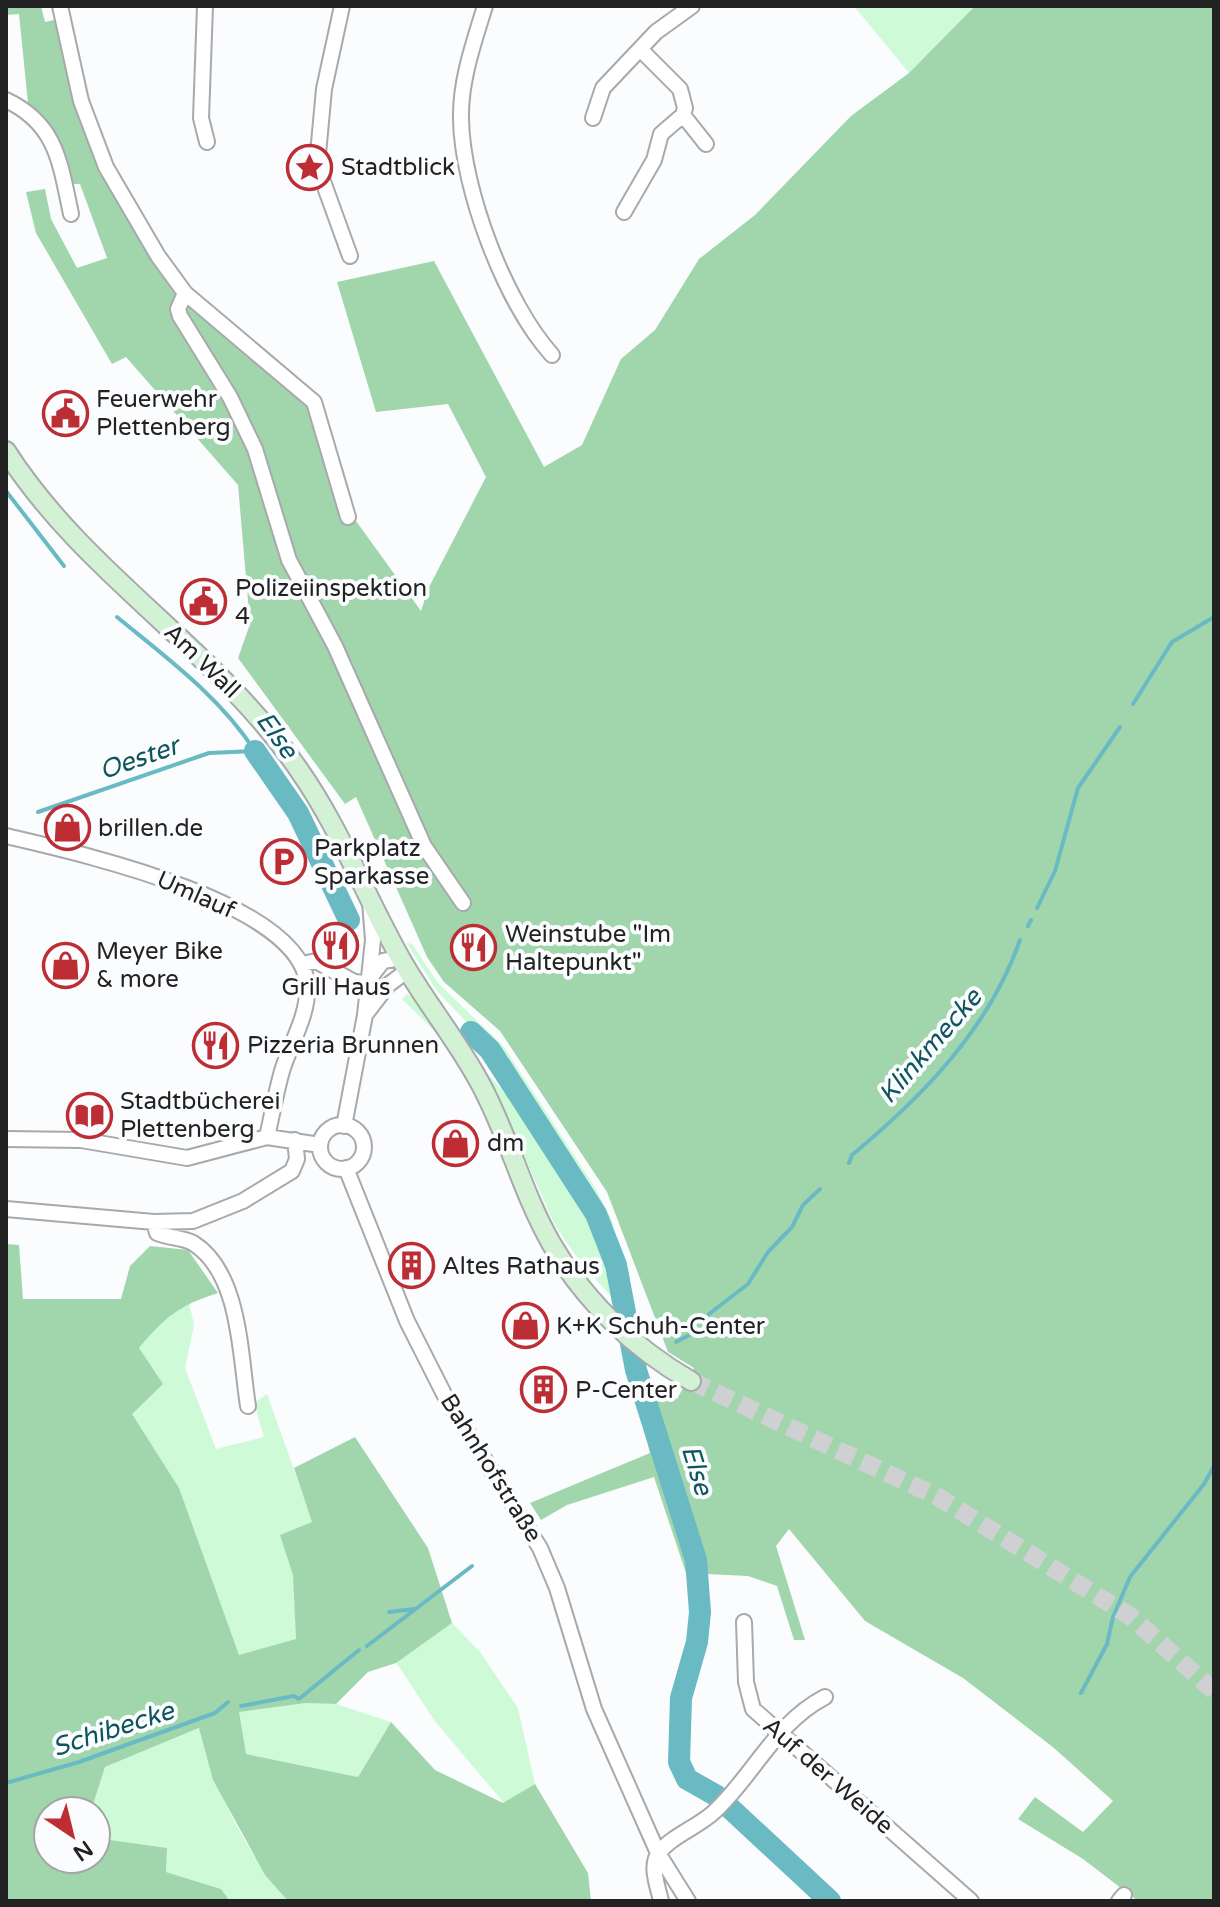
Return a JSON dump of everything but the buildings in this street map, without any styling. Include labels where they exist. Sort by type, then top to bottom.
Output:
[{"type":"main road","name":"Am Wall","points":[[6,451],[64,528],[210,667],[273,734],[336,827],[404,964]]},
{"type":"main road","points":[[404,964],[455,1039],[482,1086],[550,1241],[606,1316],[653,1357],[691,1381]]},
{"type":"street","points":[[60,6],[81,101],[97,149],[158,256],[185,293],[314,402],[348,517]]},
{"type":"street","points":[[205,6],[201,118],[207,142]]},
{"type":"street","points":[[342,6],[324,89],[317,165],[350,256]]},
{"type":"street","points":[[485,6],[464,86],[463,148],[493,253],[527,322],[552,355]]},
{"type":"street","points":[[593,118],[603,88],[656,32],[692,6]]},
{"type":"street","points":[[640,49],[680,89],[683,115],[706,144]]},
{"type":"street","points":[[6,100],[31,112],[45,129],[62,169],[71,214]]},
{"type":"street","points":[[624,212],[654,160],[661,134],[683,115]]},
{"type":"street","points":[[185,293],[178,309],[180,316],[215,370],[255,449],[289,560],[335,646],[424,846],[463,903]]},
{"type":"street","name":"Umlauf","points":[[6,836],[49,843],[158,877],[211,899],[277,936],[293,950],[302,964]]},
{"type":"street","name":"Am Wall","points":[[344,1126],[365,1015],[373,940],[370,893]]},
{"type":"street","points":[[267,1137],[281,1073],[305,1002],[307,982],[302,964],[316,961],[354,982],[366,983],[383,961],[404,964]]},
{"type":"street","name":"Am Wall","points":[[365,1015],[404,964]]},
{"type":"street","points":[[344,1126],[357,1132],[363,1146],[359,1160],[346,1168],[329,1165],[320,1145],[327,1131],[344,1126]]},
{"type":"street","points":[[6,1139],[81,1140],[187,1158],[267,1137],[320,1145]]},
{"type":"street","points":[[6,1209],[154,1222],[193,1221],[260,1192],[295,1166],[295,1140]]},
{"type":"street","name":"Bahnhofstraße","points":[[346,1168],[407,1321],[446,1398],[540,1548],[557,1588],[594,1709],[658,1853],[688,1901]]},
{"type":"street","points":[[154,1222],[157,1233],[185,1239],[201,1249],[220,1273],[231,1302],[248,1406]]},
{"type":"street","name":"Auf der Weide","points":[[744,1622],[749,1701],[778,1733],[971,1901]]},
{"type":"street","points":[[661,1901],[654,1868],[658,1853],[714,1812],[778,1733],[807,1706],[825,1697]]},
{"type":"green space","points":[[6,6],[41,6],[45,22],[63,18],[97,149],[185,293],[314,402],[343,503],[421,611],[428,589],[486,477],[448,404],[376,412],[337,282],[434,261],[544,467],[582,445],[621,359],[655,330],[699,259],[755,215],[851,116],[909,73],[975,6],[1214,6],[1214,1901],[1138,1901],[1083,1859],[1018,1819],[1035,1797],[1083,1832],[1113,1801],[1054,1748],[963,1678],[865,1621],[789,1529],[776,1546],[805,1640],[794,1640],[777,1586],[748,1576],[686,1573],[654,1477],[567,1505],[541,1520],[530,1503],[650,1453],[631,1375],[677,1399],[694,1368],[668,1352],[607,1192],[500,1031],[444,982],[427,957],[356,797],[345,804],[238,658],[250,624],[238,485],[126,357],[112,364],[36,233],[26,192],[45,189],[51,219],[77,268],[107,258],[80,184],[71,184],[48,124],[28,103],[19,14],[6,15]]},
{"type":"green space","points":[[854,6],[975,6],[909,73]]},
{"type":"green space","points":[[407,943],[412,944],[438,983],[504,1047],[596,1189],[614,1225],[611,1226],[602,1207],[514,1072],[436,990]]},
{"type":"green space","points":[[407,994],[416,999],[443,1039],[402,999]]},
{"type":"green space","points":[[487,1073],[534,1126],[584,1208],[620,1306],[580,1262],[555,1225]]},
{"type":"green space","points":[[6,1244],[19,1245],[23,1299],[121,1299],[130,1266],[150,1246],[188,1250],[218,1293],[174,1313],[139,1348],[163,1384],[132,1414],[179,1488],[239,1655],[296,1639],[293,1575],[280,1535],[312,1522],[294,1468],[355,1437],[428,1548],[452,1623],[396,1663],[368,1672],[336,1704],[306,1703],[239,1712],[246,1754],[358,1777],[391,1722],[435,1770],[503,1803],[535,1784],[588,1873],[591,1901],[288,1901],[265,1875],[213,1780],[199,1728],[105,1767],[96,1795],[32,1795],[32,1875],[112,1875],[112,1840],[167,1848],[166,1872],[221,1889],[230,1901],[6,1901]]},
{"type":"green space","points":[[189,1302],[194,1325],[185,1368],[216,1449],[264,1437],[254,1403],[267,1394],[313,1523],[294,1576],[296,1640],[239,1655],[215,1593],[131,1414],[139,1348],[167,1315]]},
{"type":"green space","points":[[452,1623],[480,1652],[518,1708],[535,1784],[504,1803],[434,1720],[396,1662]]},
{"type":"green space","points":[[306,1703],[336,1704],[391,1722],[358,1777],[246,1754],[238,1712]]},
{"type":"green space","points":[[200,1728],[214,1775],[234,1820],[258,1862],[288,1901],[230,1901],[221,1889],[166,1872],[167,1848],[112,1840],[112,1795],[96,1795],[105,1767]]},
{"type":"waterway","name":"Else","points":[[6,491],[64,566]]},
{"type":"waterway","name":"Else","points":[[117,617],[209,695],[255,751]]},
{"type":"waterway","name":"Klinkmecke","points":[[1133,704],[1172,642],[1214,617]]},
{"type":"waterway","name":"Klinkmecke","points":[[1037,908],[1055,871],[1078,788],[1120,727]]},
{"type":"waterway","name":"Oester","points":[[38,812],[209,753],[255,751]]},
{"type":"waterway","name":"Else","points":[[255,751],[298,813],[349,920]]},
{"type":"waterway","name":"Klinkmecke","points":[[1028,926],[1031,920]]},
{"type":"waterway","name":"Klinkmecke","points":[[849,1163],[852,1155],[928,1085],[972,1032],[991,1003],[1020,940]]},
{"type":"waterway","name":"Else","points":[[471,1032],[490,1050],[596,1214],[616,1265],[636,1370],[696,1560],[700,1612],[697,1642],[681,1698],[679,1762],[687,1779],[717,1796],[830,1901]]},
{"type":"waterway","name":"Klinkmecke","points":[[709,1314],[748,1284],[768,1252],[792,1227],[803,1205],[820,1189]]},
{"type":"waterway","name":"Klinkmecke","points":[[676,1342],[701,1329]]},
{"type":"waterway","points":[[1081,1693],[1107,1644],[1113,1617],[1130,1577],[1204,1484],[1214,1466]]},
{"type":"waterway","name":"Schibecke","points":[[367,1646],[472,1566]]},
{"type":"waterway","points":[[389,1612],[414,1609]]},
{"type":"waterway","name":"Schibecke","points":[[241,1706],[294,1696],[299,1699],[359,1650]]},
{"type":"waterway","name":"Schibecke","points":[[6,1783],[79,1762],[215,1713],[228,1702]]},
{"type":"tunnel","points":[[691,1381],[938,1497],[1130,1616],[1214,1691]]},
{"type":"place","name":"Stadtblick","points":[[310,167]]},
{"type":"place","name":"Feuerwehr Plettenberg","points":[[65,413]]},
{"type":"place","name":"Polizeiinspektion 4","points":[[204,602]]},
{"type":"place","name":"brillen.de","points":[[67,828]]},
{"type":"place","name":"Parkplatz Sparkasse","points":[[283,862]]},
{"type":"place","name":"Grill Haus","points":[[336,945]]},
{"type":"place","name":"Weinstube \"Im Haltepunkt\"","points":[[474,948]]},
{"type":"place","name":"Meyer Bike & more","points":[[65,965]]},
{"type":"place","name":"Pizzeria Brunnen","points":[[216,1045]]},
{"type":"place","name":"Stadtbücherei Plettenberg","points":[[89,1115]]},
{"type":"place","name":"dm","points":[[456,1143]]},
{"type":"place","name":"Altes Rathaus","points":[[411,1266]]},
{"type":"place","name":"K+K Schuh-Center","points":[[525,1326]]},
{"type":"place","name":"P-Center","points":[[544,1390]]}]
